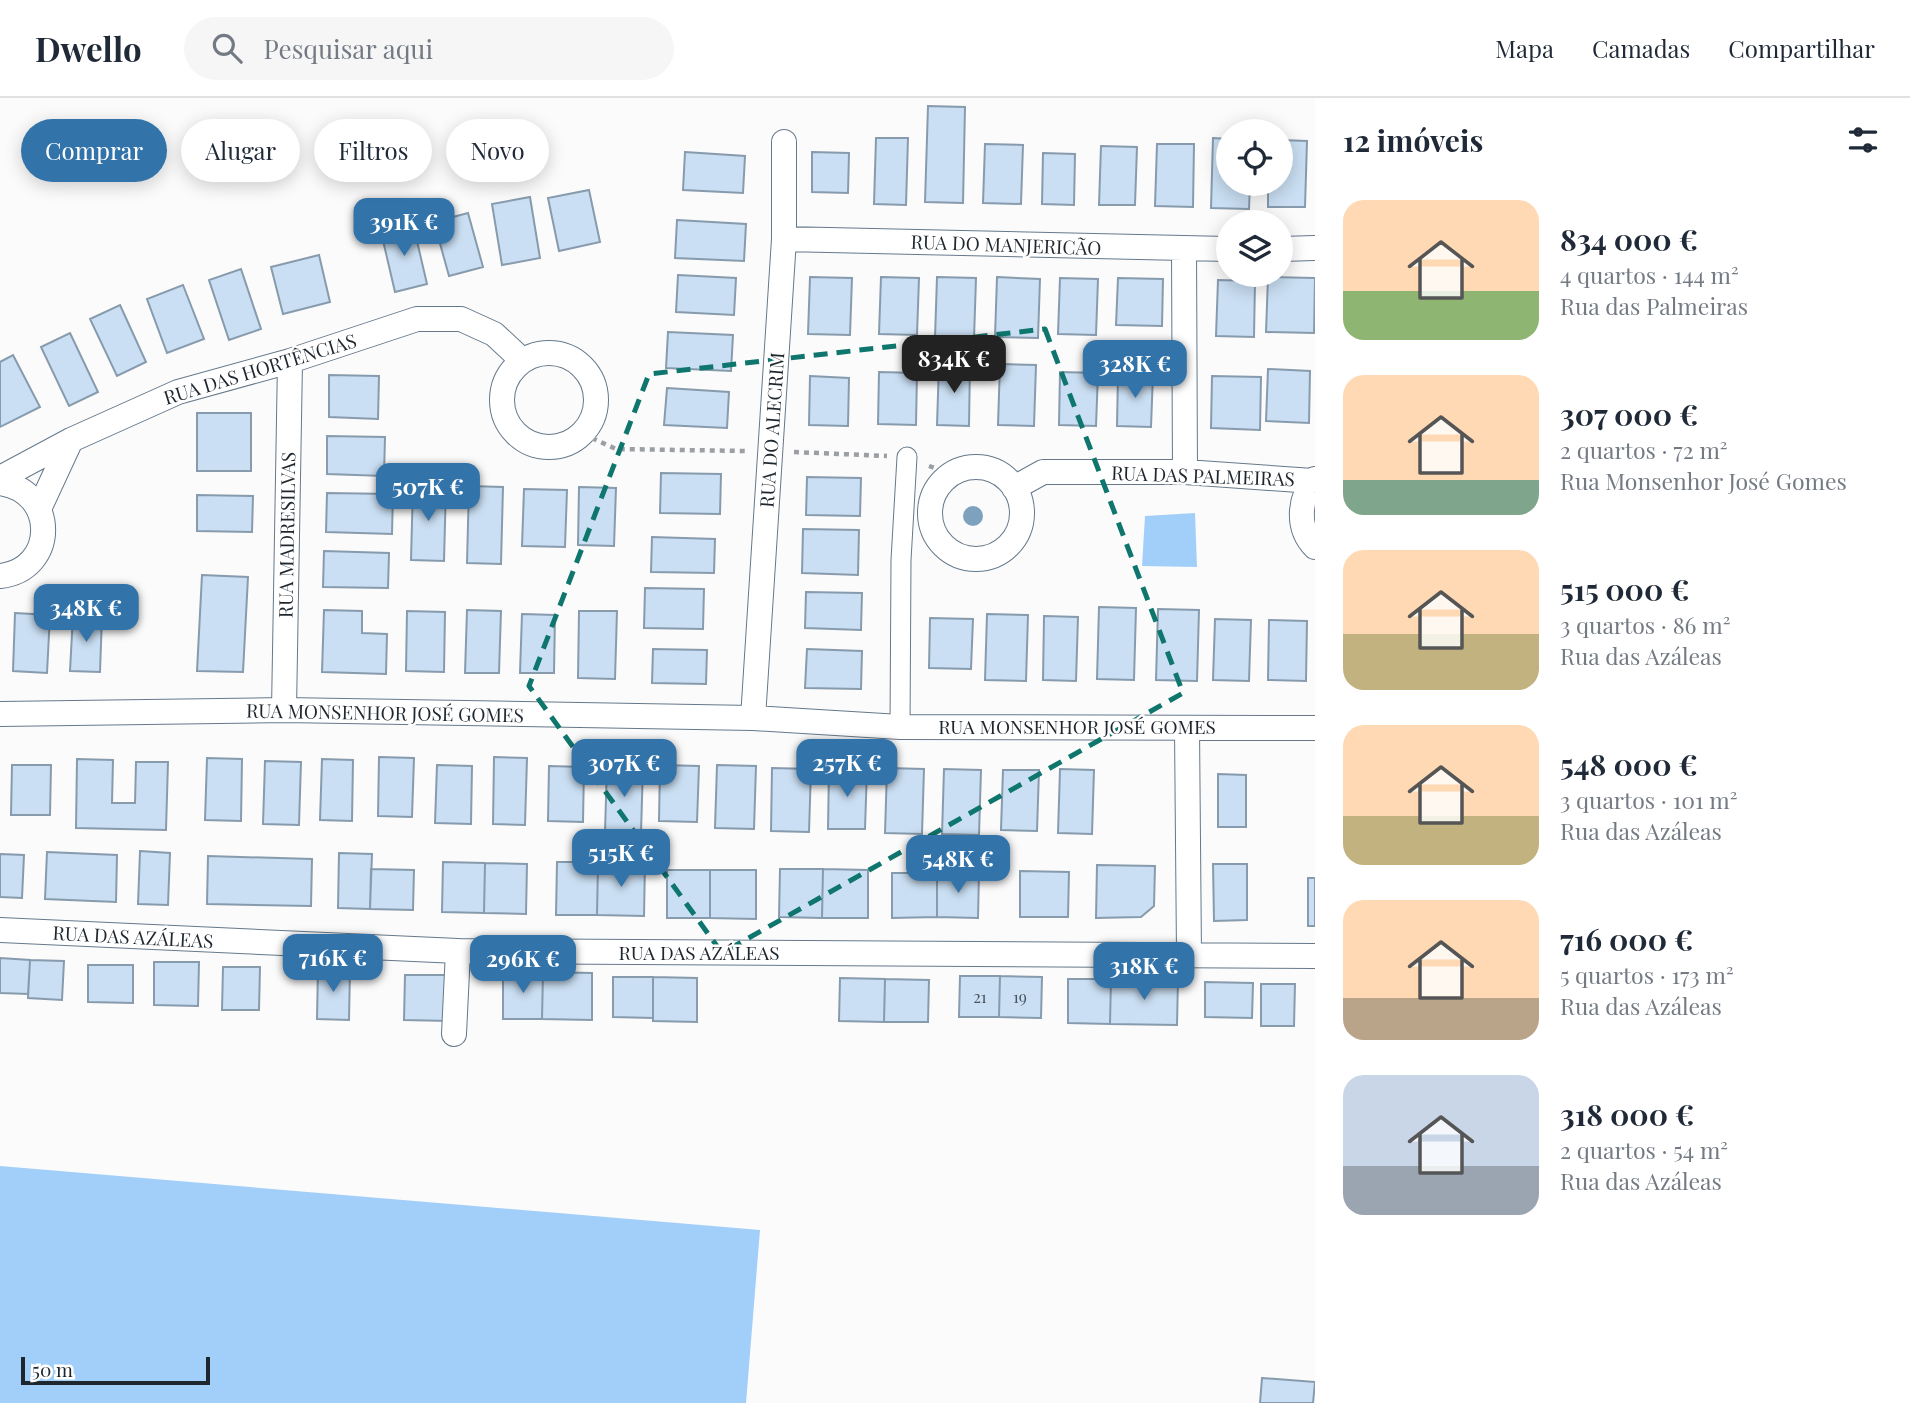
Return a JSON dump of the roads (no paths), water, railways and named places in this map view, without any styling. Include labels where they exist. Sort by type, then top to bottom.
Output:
[{"type":"street","name":"RUA DO ALECRIM","points":[[753,718],[784,239],[784,142]]},
{"type":"street","name":"RUA DO MANJERICÃO","points":[[784,239],[1216,249]]},
{"type":"street","points":[[1293,248],[1315,248]]},
{"type":"street","points":[[1184,249],[1185,472]]},
{"type":"street","name":"RUA DAS HORTÊNCIAS","points":[[0,480],[71,440],[178,392],[290,361],[417,319],[461,319],[494,334],[522,360]]},
{"type":"street","name":"RUA MADRESILVAS","points":[[284,710],[290,361]]},
{"type":"street","points":[[39,509],[71,440]]},
{"type":"street","points":[[900,727],[901,560],[907,457]]},
{"type":"street","name":"RUA DAS PALMEIRAS","points":[[1014,488],[1043,472],[1185,472],[1314,480]]},
{"type":"street","points":[[0,480],[28,494],[39,509],[44,528],[40,548],[29,564],[12,575],[0,576]]},
{"type":"street","points":[[1314,480],[1303,500],[1301,522],[1315,547]]},
{"type":"street","name":"RUA MONSENHOR JOSÉ GOMES","points":[[0,714],[284,710],[753,718],[900,727],[1315,728]]},
{"type":"street","points":[[1187,727],[1189,955]]},
{"type":"street","name":"RUA DAS AZÁLEAS","points":[[0,930],[458,951],[1315,956]]},
{"type":"street","points":[[454,1034],[458,951]]}]
